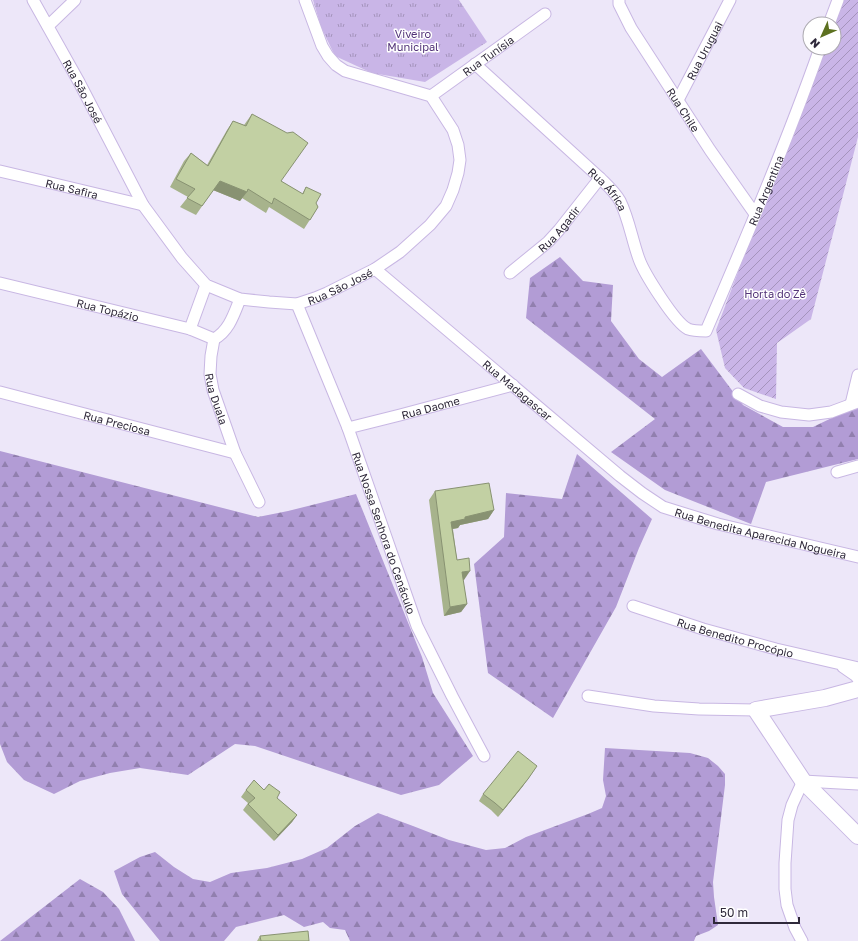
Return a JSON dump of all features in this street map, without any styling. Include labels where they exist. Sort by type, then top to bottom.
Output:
[{"type":"main road","points":[[858,689],[825,698],[756,710],[803,781],[858,836]]},
{"type":"street","name":"Rua São José","points":[[33,0],[79,82],[143,205],[182,258],[206,285],[240,299],[297,304],[315,298],[375,269],[400,252],[430,225],[446,206],[453,190],[460,160],[458,145],[453,130],[431,96]]},
{"type":"street","points":[[48,26],[75,0]]},
{"type":"street","points":[[305,0],[322,46],[336,65],[345,71],[431,96]]},
{"type":"street","name":"Rua Chile","points":[[619,0],[619,4],[631,28],[710,150],[755,214]]},
{"type":"street","name":"Rua Uruguai","points":[[678,100],[730,0]]},
{"type":"street","points":[[832,16],[838,0]]},
{"type":"street","name":"Rua Tunísia","points":[[431,96],[545,14]]},
{"type":"street","name":"Rua Argentina","points":[[706,331],[755,214],[817,56]]},
{"type":"street","name":"Rua África","points":[[475,64],[615,193],[623,209],[640,261],[669,310],[679,323],[688,329],[706,331]]},
{"type":"street","name":"Rua Safira","points":[[0,171],[143,205]]},
{"type":"street","name":"Rua Agadir","points":[[510,273],[552,238],[600,178]]},
{"type":"street","name":"Rua Madagascar","points":[[375,269],[620,476],[663,507]]},
{"type":"street","name":"Rua Topázio","points":[[0,283],[190,329],[214,339]]},
{"type":"street","points":[[190,329],[206,285]]},
{"type":"street","points":[[214,339],[225,331],[240,299]]},
{"type":"street","name":"Rua Nossa Senhora do Cenáculo","points":[[297,304],[348,428],[417,626],[484,756]]},
{"type":"street","name":"Rua Duala","points":[[214,339],[210,374],[213,390],[235,453],[258,502]]},
{"type":"street","points":[[738,394],[760,406],[781,412],[810,415],[831,412],[854,403],[858,375]]},
{"type":"street","name":"Rua Daome","points":[[348,428],[407,414],[513,385]]},
{"type":"street","name":"Rua Preciosa","points":[[0,392],[235,453]]},
{"type":"street","points":[[837,472],[858,466]]},
{"type":"street","name":"Rua Benedita Aparecida Nogueira","points":[[663,507],[718,524],[858,557]]},
{"type":"street","name":"Rua Benedito Procópio","points":[[633,606],[703,629],[776,649],[858,668]]},
{"type":"street","name":"Rua Benedito Procópio","points":[[838,663],[856,676],[858,680]]},
{"type":"street","points":[[588,696],[654,706],[698,709],[756,710]]},
{"type":"street","points":[[802,941],[795,928],[787,905],[785,888],[788,820],[792,805],[803,781],[858,784]]},
{"type":"green space","name":"Viveiro Municipal","points":[[313,0],[459,0],[487,42],[425,82],[372,73],[335,56],[321,27]]},
{"type":"green space","name":"Horta do Zê","points":[[843,0],[858,0],[858,137],[811,319],[777,343],[776,399],[744,388],[725,368],[716,330],[821,56],[842,56],[842,16],[837,16]]},
{"type":"green space","points":[[560,257],[583,281],[613,285],[611,321],[639,359],[662,377],[701,349],[743,405],[783,427],[813,427],[858,407],[858,459],[766,482],[751,524],[665,490],[611,452],[655,419],[526,318],[530,278]]},
{"type":"green space","points":[[0,451],[258,517],[356,494],[422,657],[433,693],[473,756],[439,785],[401,795],[255,746],[235,744],[188,775],[140,768],[110,773],[80,781],[54,794],[24,780],[7,762],[0,744]]},
{"type":"green space","points":[[577,454],[652,519],[616,607],[553,718],[488,673],[474,564],[504,537],[506,493],[562,499]]},
{"type":"green space","points":[[605,748],[690,753],[708,758],[725,774],[725,785],[713,882],[718,925],[709,931],[696,936],[694,941],[350,941],[345,930],[330,928],[323,922],[304,927],[284,915],[236,927],[224,941],[160,941],[122,894],[114,871],[140,857],[155,852],[174,867],[193,879],[210,882],[231,873],[267,868],[302,859],[327,848],[355,826],[378,813],[449,840],[486,850],[505,848],[526,837],[602,808],[606,796],[603,780]]},
{"type":"green space","points":[[80,879],[103,892],[119,909],[135,941],[0,941]]},
{"type":"building","points":[[252,114],[287,133],[293,132],[308,143],[281,181],[303,194],[306,187],[321,194],[316,203],[318,207],[310,220],[274,198],[272,204],[248,189],[247,192],[220,181],[202,206],[187,198],[195,189],[176,179],[191,153],[208,166],[233,121],[246,126]]},
{"type":"building","points":[[489,483],[494,510],[451,522],[457,560],[469,558],[470,571],[462,572],[467,604],[450,607],[435,491]]},
{"type":"building","points":[[518,751],[537,766],[503,810],[483,794]]},
{"type":"building","points":[[254,780],[264,790],[269,784],[280,792],[277,798],[297,815],[278,835],[248,804],[255,798],[246,790]]},
{"type":"building","points":[[308,931],[309,941],[261,941],[260,936]]}]
